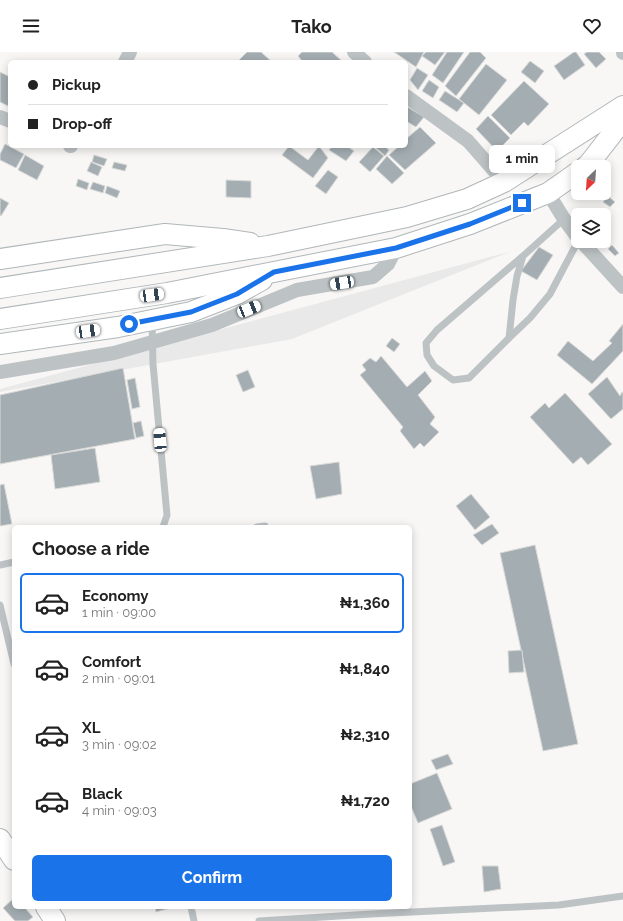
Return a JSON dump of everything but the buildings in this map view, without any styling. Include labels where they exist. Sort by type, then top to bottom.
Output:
[{"type":"main road","points":[[2,287],[268,246],[407,217],[467,199],[504,182],[623,106]]},
{"type":"main road","points":[[592,160],[623,120]]},
{"type":"main road","points":[[6,318],[167,293],[396,248],[470,224],[548,192],[571,177]]},
{"type":"main road","points":[[0,259],[165,234],[223,239],[268,246]]},
{"type":"main road","points":[[0,344],[118,327],[191,312],[237,294],[274,272]]},
{"type":"main road","points":[[0,840],[12,857]]},
{"type":"main road","points":[[47,909],[54,921]]},
{"type":"street","points":[[354,52],[363,60]]},
{"type":"street","points":[[408,97],[468,141],[504,182]]},
{"type":"street","points":[[548,192],[571,229]]},
{"type":"street","points":[[0,372],[114,353],[212,325],[297,290],[373,277],[388,264],[396,248]]},
{"type":"street","points":[[586,248],[623,287]]},
{"type":"lane","points":[[564,219],[437,330],[426,343],[427,355],[434,366],[452,380],[469,378],[530,318],[550,294],[575,248]]},
{"type":"lane","points":[[509,338],[517,276],[523,256]]},
{"type":"lane","points":[[151,320],[153,364],[167,516],[164,525]]},
{"type":"lane","points":[[0,565],[12,562]]},
{"type":"lane","points":[[0,605],[12,656]]},
{"type":"lane","points":[[258,921],[558,905],[623,896]]},
{"type":"lane","points":[[191,909],[194,921]]},
{"type":"shaded area","points":[[512,251],[292,339],[0,392],[0,389]]},
{"type":"route","points":[[129,324],[191,312],[237,294],[274,272],[396,248],[470,224],[522,203]]}]
